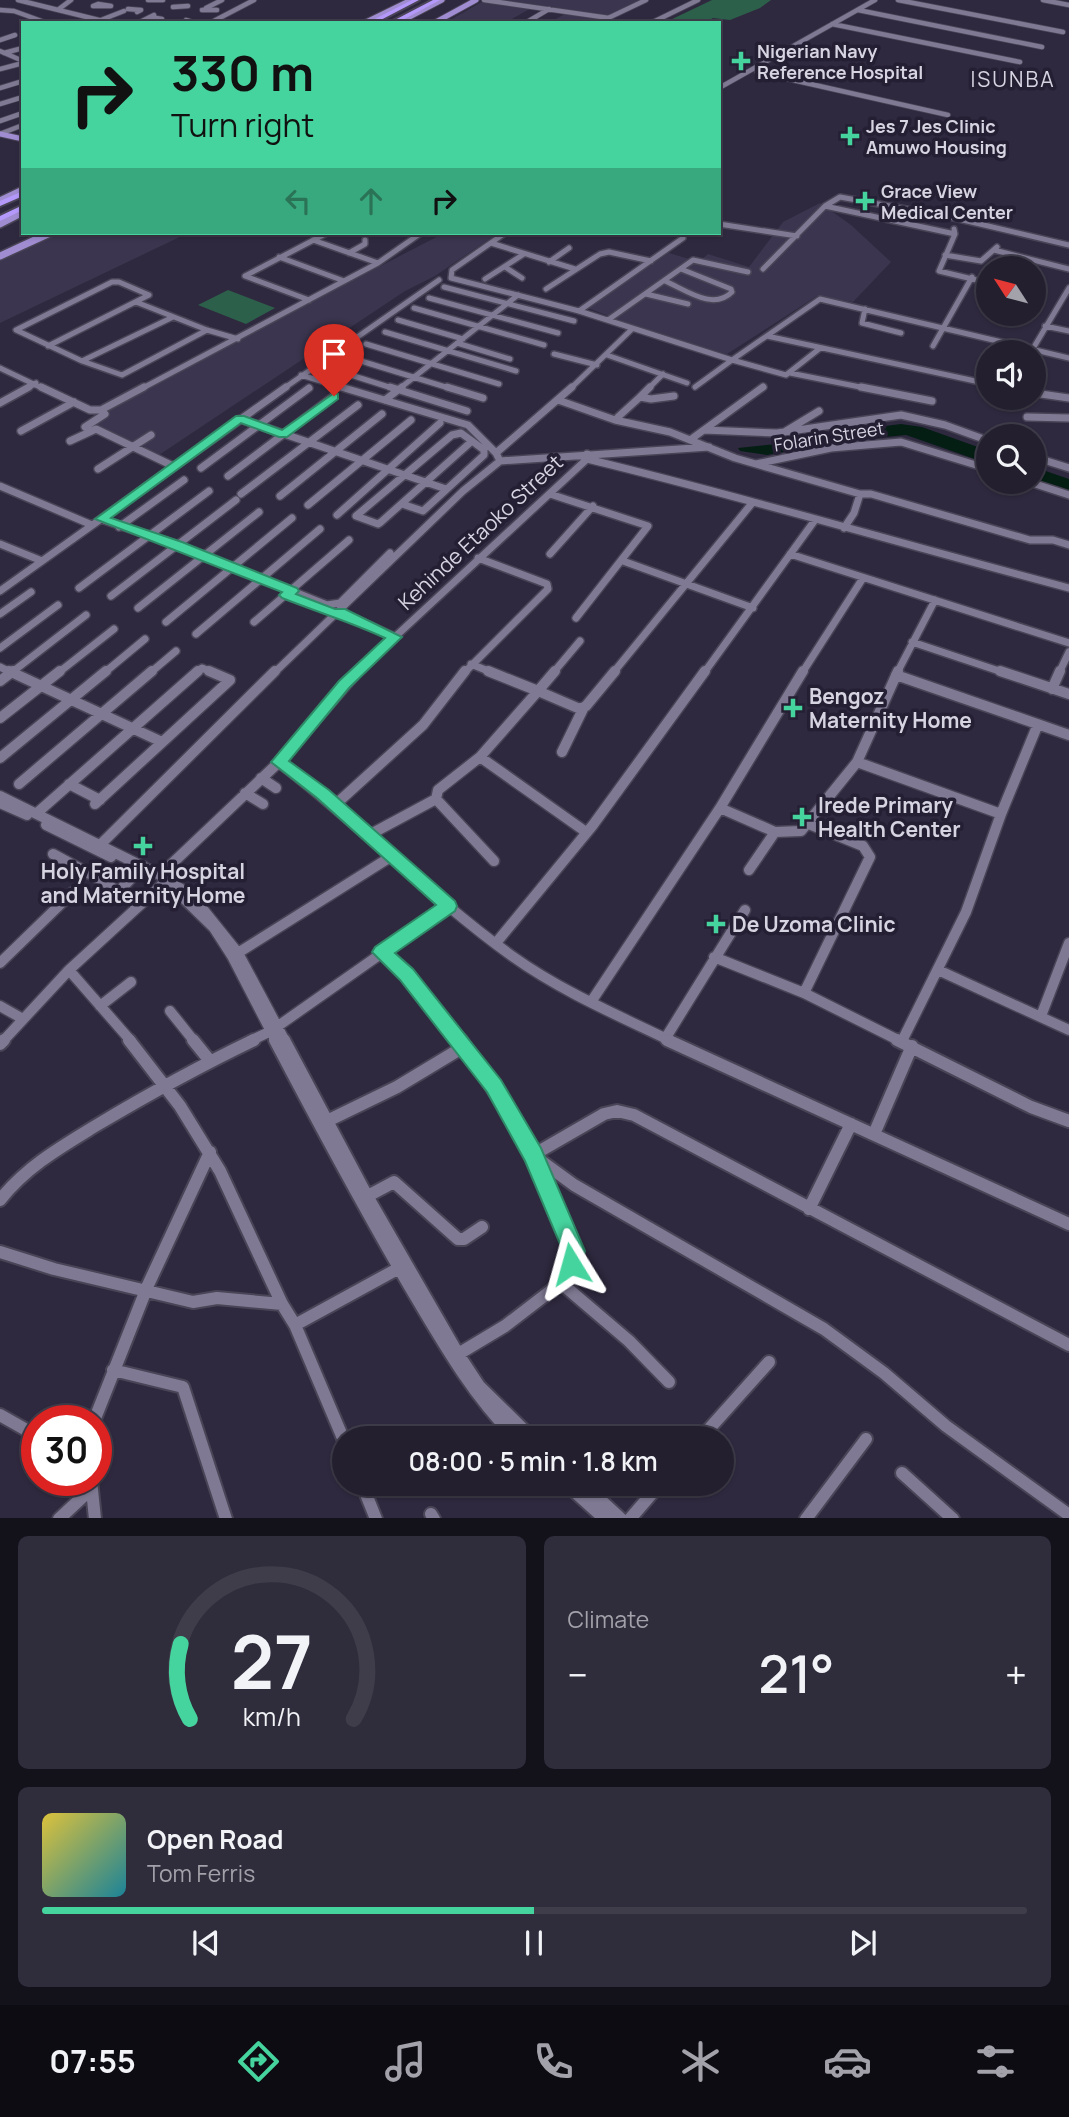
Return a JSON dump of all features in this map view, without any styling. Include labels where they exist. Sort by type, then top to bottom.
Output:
[{"type":"highway","points":[[371,21],[416,0]]},
{"type":"highway","points":[[399,21],[437,0]]},
{"type":"highway","points":[[0,203],[21,193]]},
{"type":"highway","points":[[0,221],[21,211]]},
{"type":"main road","points":[[371,21],[411,0]]},
{"type":"main road","points":[[399,21],[443,0]]},
{"type":"main road","points":[[438,21],[476,0]]},
{"type":"main road","points":[[1,136],[21,140]]},
{"type":"main road","points":[[0,255],[45,235]]},
{"type":"street","points":[[18,0],[33,1],[104,21]]},
{"type":"street","points":[[59,9],[71,0]]},
{"type":"street","points":[[148,0],[163,0]]},
{"type":"street","points":[[176,5],[185,0]]},
{"type":"street","points":[[206,8],[222,0]]},
{"type":"street","points":[[209,21],[248,0]]},
{"type":"street","points":[[214,21],[254,0]]},
{"type":"street","points":[[484,0],[609,18]]},
{"type":"street","points":[[602,21],[646,0]]},
{"type":"street","points":[[655,21],[698,0]]},
{"type":"street","points":[[721,87],[875,0]]},
{"type":"street","points":[[898,0],[1063,32]]},
{"type":"street","points":[[1043,0],[1069,5]]},
{"type":"street","points":[[77,14],[93,6]]},
{"type":"street","points":[[529,21],[549,9]]},
{"type":"street","points":[[0,10],[14,11],[42,21]]},
{"type":"street","points":[[858,10],[1042,47]]},
{"type":"street","points":[[101,20],[124,11]]},
{"type":"street","points":[[142,21],[150,17]]},
{"type":"street","points":[[832,24],[1020,62]]},
{"type":"street","points":[[0,40],[15,35]]},
{"type":"street","points":[[1,53],[21,48]]},
{"type":"street","points":[[1,53],[21,61]]},
{"type":"street","points":[[0,69],[21,63]]},
{"type":"street","points":[[757,72],[948,115]]},
{"type":"street","points":[[0,88],[21,82]]},
{"type":"street","points":[[0,104],[21,98]]},
{"type":"street","points":[[10,101],[21,106]]},
{"type":"street","points":[[0,121],[21,114]]},
{"type":"street","points":[[1,136],[21,127]]},
{"type":"street","points":[[763,269],[825,206],[835,198],[847,196],[1069,245]]},
{"type":"street","points":[[825,206],[955,233]]},
{"type":"street","points":[[950,217],[955,233],[939,271],[976,278]]},
{"type":"street","points":[[721,224],[797,236]]},
{"type":"street","points":[[309,300],[245,276],[323,235]]},
{"type":"street","points":[[0,368],[94,412],[101,411],[378,263],[418,235]]},
{"type":"street","points":[[502,235],[453,270],[449,276],[579,311],[783,375],[790,373],[819,349]]},
{"type":"street","points":[[579,311],[683,238]]},
{"type":"street","points":[[313,240],[378,263]]},
{"type":"street","points":[[349,253],[365,244],[365,240]]},
{"type":"street","points":[[491,243],[575,270]]},
{"type":"street","points":[[549,262],[569,248]]},
{"type":"street","points":[[984,256],[996,248],[1022,256]]},
{"type":"street","points":[[546,289],[600,254],[609,252],[651,261]]},
{"type":"street","points":[[485,279],[524,254]]},
{"type":"street","points":[[944,255],[976,261]]},
{"type":"street","points":[[279,257],[344,281]]},
{"type":"street","points":[[608,320],[698,259],[748,272]]},
{"type":"street","points":[[1046,263],[1069,269]]},
{"type":"street","points":[[505,267],[522,278]]},
{"type":"street","points":[[665,281],[715,302],[725,299],[732,292],[731,289],[681,269]]},
{"type":"street","points":[[933,346],[972,277]]},
{"type":"street","points":[[48,346],[149,294],[119,282],[112,282],[16,330],[48,346],[82,361],[122,376],[207,330]]},
{"type":"street","points":[[0,591],[301,375],[441,283],[573,321]]},
{"type":"street","points":[[1046,324],[1069,288]]},
{"type":"street","points":[[646,293],[688,304]]},
{"type":"street","points":[[385,400],[518,295]]},
{"type":"street","points":[[429,298],[558,333]]},
{"type":"street","points":[[695,387],[815,300],[824,299],[993,340]]},
{"type":"street","points":[[136,302],[207,330],[238,339]]},
{"type":"street","points":[[414,308],[544,345]]},
{"type":"street","points":[[865,309],[862,323],[901,333]]},
{"type":"street","points":[[82,361],[173,317]]},
{"type":"street","points":[[398,320],[510,359]]},
{"type":"street","points":[[1037,340],[1045,326],[1069,331]]},
{"type":"street","points":[[106,850],[266,680],[632,329]]},
{"type":"street","points":[[385,332],[516,371]]},
{"type":"street","points":[[767,336],[976,381]]},
{"type":"street","points":[[366,344],[499,384]]},
{"type":"street","points":[[1046,353],[1069,358]]},
{"type":"street","points":[[554,354],[597,365]]},
{"type":"street","points":[[607,355],[687,383]]},
{"type":"street","points":[[348,357],[482,398]]},
{"type":"street","points":[[332,369],[467,411]]},
{"type":"street","points":[[790,373],[932,401]]},
{"type":"street","points":[[618,417],[663,374]]},
{"type":"street","points":[[301,375],[468,425],[498,457],[587,456],[709,447]]},
{"type":"street","points":[[0,403],[36,383]]},
{"type":"street","points":[[690,440],[764,387]]},
{"type":"street","points":[[201,468],[309,388]]},
{"type":"street","points":[[1046,395],[1069,398]]},
{"type":"street","points":[[229,476],[334,396]]},
{"type":"street","points":[[640,397],[651,399],[674,396]]},
{"type":"street","points":[[558,400],[615,420],[661,429],[754,464],[860,494],[872,494],[1030,540],[1069,545]]},
{"type":"street","points":[[21,431],[74,402]]},
{"type":"street","points":[[111,596],[358,405]]},
{"type":"street","points":[[101,411],[105,414],[103,417],[66,440],[96,429],[173,466]]},
{"type":"street","points":[[785,432],[819,411]]},
{"type":"street","points":[[280,496],[382,414]]},
{"type":"street","points":[[704,430],[785,432],[901,415],[945,425],[976,436]]},
{"type":"street","points":[[1027,417],[1069,418]]},
{"type":"street","points":[[240,419],[446,488]]},
{"type":"street","points":[[309,505],[411,420]]},
{"type":"street","points":[[337,515],[440,424]]},
{"type":"street","points":[[402,504],[423,511],[480,459],[484,450],[470,443],[461,433],[448,438],[356,516],[378,524],[470,443]]},
{"type":"street","points":[[98,469],[151,435]]},
{"type":"street","name":"Folarin Street","points":[[754,464],[831,448],[901,442],[976,465]]},
{"type":"street","points":[[434,450],[480,459]]},
{"type":"street","points":[[587,456],[1069,588]]},
{"type":"street","name":"Kehinde Etaoko Street","points":[[0,1044],[69,970],[138,906],[279,762],[344,684],[550,494],[587,456]]},
{"type":"street","points":[[421,461],[468,469]]},
{"type":"street","points":[[1046,461],[1069,468]]},
{"type":"street","points":[[120,527],[184,480]]},
{"type":"street","points":[[0,486],[93,525]]},
{"type":"street","points":[[1046,487],[1069,495]]},
{"type":"street","points":[[387,490],[410,497]]},
{"type":"street","points":[[79,588],[209,491]]},
{"type":"street","points":[[550,494],[648,526],[576,618]]},
{"type":"street","points":[[844,528],[857,506],[860,494]]},
{"type":"street","points":[[373,502],[394,510]]},
{"type":"street","points":[[562,752],[583,709],[688,585],[753,502]]},
{"type":"street","points":[[550,554],[593,506]]},
{"type":"street","points":[[138,608],[259,512]]},
{"type":"street","points":[[166,622],[292,518]]},
{"type":"street","points":[[101,519],[205,556],[395,637]]},
{"type":"street","points":[[496,943],[586,832],[815,520]]},
{"type":"street","points":[[196,634],[320,529]]},
{"type":"street","points":[[254,622],[349,540]]},
{"type":"street","points":[[0,544],[42,562]]},
{"type":"street","points":[[289,593],[334,606],[390,553]]},
{"type":"street","points":[[790,554],[1069,643]]},
{"type":"street","points":[[335,805],[424,725],[437,704],[471,664],[549,586],[478,558]]},
{"type":"street","points":[[623,561],[753,608]]},
{"type":"street","points":[[591,1002],[720,808],[797,680],[863,579]]},
{"type":"street","points":[[0,614],[31,592]]},
{"type":"street","points":[[720,808],[775,832],[801,831],[809,824],[857,762],[896,675],[934,600]]},
{"type":"street","points":[[0,648],[58,605]]},
{"type":"street","points":[[0,681],[86,615]]},
{"type":"street","points":[[0,718],[114,629]]},
{"type":"street","points":[[0,758],[145,639]]},
{"type":"street","points":[[494,861],[436,799],[435,794],[480,757],[580,641]]},
{"type":"street","points":[[912,642],[1069,694]]},
{"type":"street","points":[[19,783],[176,652]]},
{"type":"street","points":[[1052,689],[1069,652]]},
{"type":"street","points":[[471,664],[583,709]]},
{"type":"street","points":[[0,667],[162,742]]},
{"type":"street","points":[[37,813],[69,784],[199,670],[202,668],[230,680],[97,802],[69,784]]},
{"type":"street","points":[[896,675],[1069,734]]},
{"type":"street","points":[[874,1134],[907,1044],[966,912],[1001,814],[1038,724]]},
{"type":"street","points":[[480,757],[526,788],[556,814],[586,832]]},
{"type":"street","points":[[279,762],[335,805],[449,906],[496,943],[565,990],[665,1039],[1069,1224]]},
{"type":"street","points":[[857,762],[1001,814]]},
{"type":"street","points":[[261,778],[275,788]]},
{"type":"street","points":[[246,793],[263,804]]},
{"type":"street","points":[[0,796],[5,806],[106,850]]},
{"type":"street","points":[[369,835],[436,799]]},
{"type":"street","points":[[5,806],[37,813],[162,879],[199,911],[235,955],[364,1199],[455,1356],[472,1391],[505,1426]]},
{"type":"street","points":[[804,993],[870,857],[863,846],[809,824]]},
{"type":"street","points":[[750,870],[775,832]]},
{"type":"street","points":[[53,854],[138,906]]},
{"type":"street","points":[[235,955],[392,856]]},
{"type":"street","points":[[118,892],[141,868]]},
{"type":"street","points":[[0,963],[73,892]]},
{"type":"street","points":[[0,1200],[18,1177],[41,1158],[163,1085],[274,1028],[449,906]]},
{"type":"street","points":[[665,1039],[745,909]]},
{"type":"street","points":[[1041,1016],[1068,948]]},
{"type":"street","points":[[382,952],[407,974],[494,1086],[533,1155],[574,1251],[571,1264],[561,1283],[505,1326],[455,1356]]},
{"type":"street","points":[[714,957],[804,993],[1031,1107],[1069,1121]]},
{"type":"street","points":[[69,970],[163,1085],[210,1152],[282,1304],[295,1325],[338,1426]]},
{"type":"street","points":[[938,970],[1069,1030]]},
{"type":"street","points":[[100,1006],[131,982]]},
{"type":"street","points":[[0,1006],[23,1019]]},
{"type":"street","points":[[170,1010],[210,1061]]},
{"type":"street","points":[[324,1122],[397,1087],[464,1046]]},
{"type":"street","points":[[533,1155],[587,1122],[617,1111],[634,1115],[1069,1345]]},
{"type":"street","points":[[809,1209],[850,1124]]},
{"type":"street","points":[[100,1405],[144,1291],[180,1209],[210,1152]]},
{"type":"street","points":[[533,1155],[574,1185],[824,1329],[884,1373],[946,1426],[1069,1515]]},
{"type":"street","points":[[364,1199],[394,1182],[458,1239],[464,1240],[482,1227]]},
{"type":"street","points":[[0,1252],[54,1269],[193,1302],[217,1298],[282,1304]]},
{"type":"street","points":[[295,1325],[402,1266]]},
{"type":"street","points":[[561,1283],[629,1341],[669,1382]]},
{"type":"street","points":[[455,1356],[479,1386],[520,1426]]},
{"type":"street","points":[[712,1426],[769,1362]]},
{"type":"street","points":[[113,1370],[183,1387],[226,1518]]},
{"type":"street","points":[[0,1415],[21,1427]]},
{"type":"street","points":[[806,1518],[866,1439]]},
{"type":"street","points":[[902,1473],[953,1518]]},
{"type":"street","points":[[59,1518],[80,1496]]},
{"type":"street","points":[[92,1496],[95,1518]]},
{"type":"street","points":[[367,1496],[376,1518]]},
{"type":"street","points":[[579,1496],[604,1518]]},
{"type":"street","points":[[596,1496],[621,1518]]},
{"type":"street","points":[[629,1518],[649,1496]]},
{"type":"shaded area","points":[[485,0],[644,0],[602,21],[552,21],[567,13],[533,7],[508,21],[448,21]]},
{"type":"shaded area","points":[[820,203],[851,225],[891,262],[853,302],[817,296],[727,354],[651,332],[588,308],[669,253],[699,262],[708,254],[749,267],[783,222]]},
{"type":"shaded area","points":[[51,235],[184,235],[0,323],[0,258]]},
{"type":"shaded area","points":[[440,235],[495,235],[435,276],[405,291],[153,459],[95,428],[99,418],[93,416]]},
{"type":"shaded area","points":[[901,424],[922,427],[976,446],[976,459],[906,435],[844,441],[767,455],[740,451],[738,448],[804,441],[846,431]]},
{"type":"shaded area","points":[[1046,471],[1069,479],[1069,492],[1046,484]]},
{"type":"green space","points":[[712,0],[771,0],[760,8],[730,20],[713,18],[708,21],[668,21]]},
{"type":"green space","points":[[228,290],[275,308],[246,324],[198,305]]},
{"type":"place","name":"Nigerian Navy Reference Hospital","points":[[741,61]]},
{"type":"place","name":"Jes 7 Jes Clinic Amuwo Housing","points":[[850,136]]},
{"type":"place","name":"Grace View Medical Center","points":[[865,201]]},
{"type":"place","name":"Bengoz Maternity Home","points":[[793,708]]},
{"type":"place","name":"Irede Primary Health Center","points":[[802,817]]},
{"type":"place","name":"Holy Family Hospital and Maternity Home","points":[[143,846]]},
{"type":"place","name":"De Uzoma Clinic","points":[[716,924]]},
{"type":"district","name":"ISUNBA","points":[[1013,79]]},
{"type":"route","points":[[334,396],[283,435],[240,419],[101,519],[205,556],[292,591],[286,595],[337,614],[340,612],[395,637],[344,684],[279,762],[323,794],[449,906],[382,952],[407,974],[494,1086],[533,1155],[569,1237],[574,1251],[571,1264]]}]
